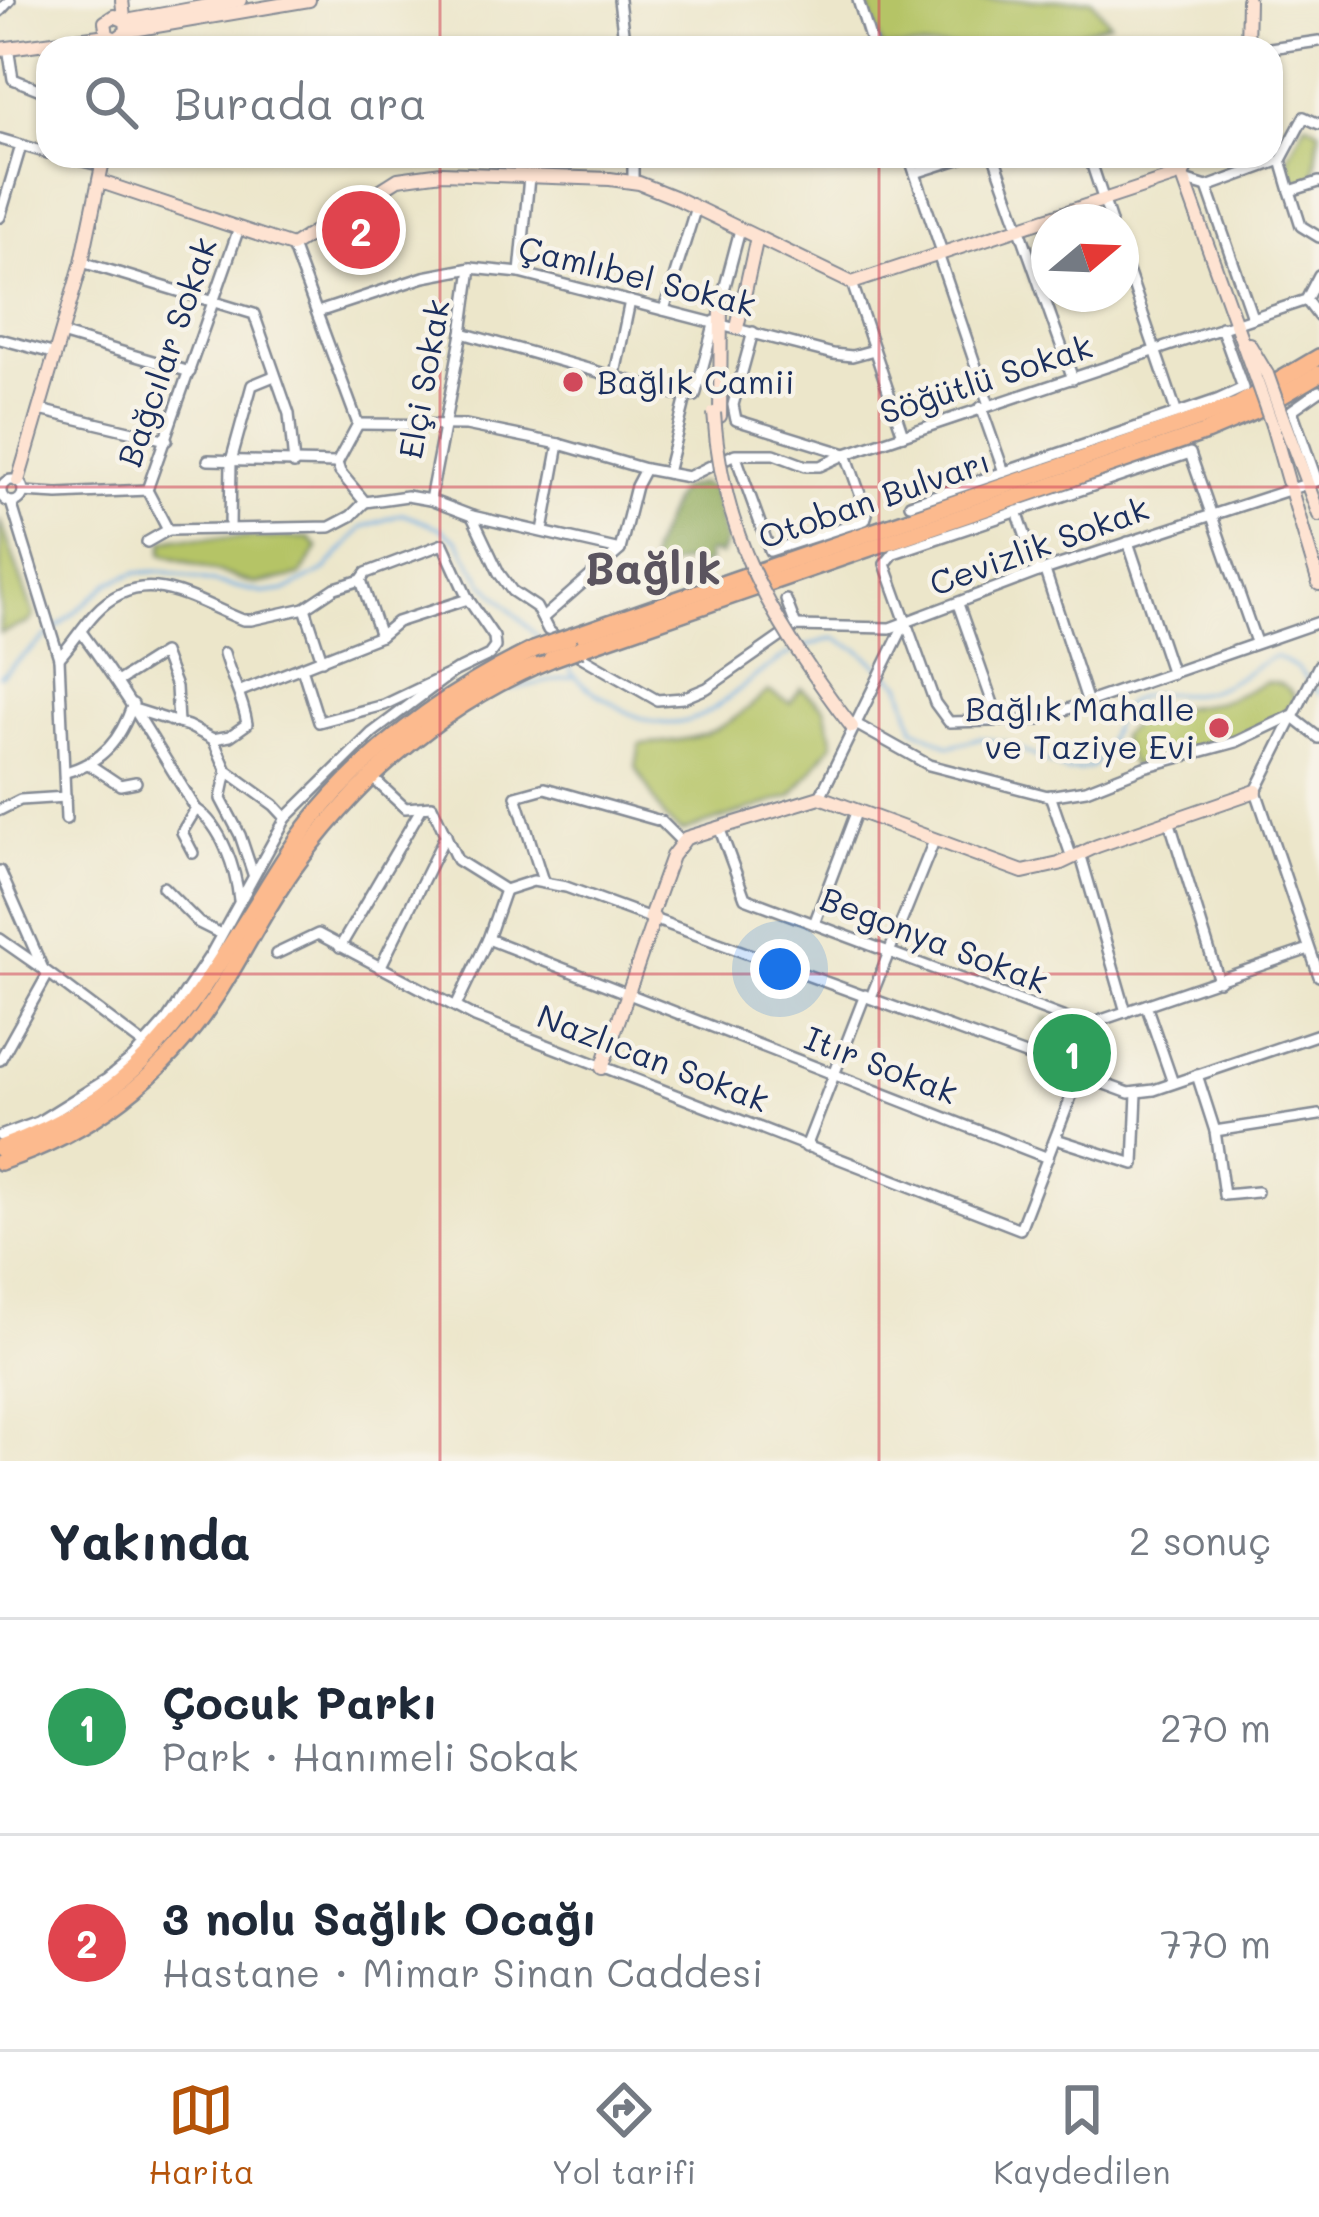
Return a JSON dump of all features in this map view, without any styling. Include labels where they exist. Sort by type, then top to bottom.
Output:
[{"type":"highway","name":"Otoban Bulvarı","points":[[0,1162],[66,1138],[151,1075],[207,1009],[296,864],[341,807],[415,737],[458,705],[575,642],[1238,405],[1319,357]]},
{"type":"highway","name":"Otoban Bulvarı","points":[[0,1148],[67,1119],[137,1069],[178,1025],[320,809],[398,732],[450,695],[532,650],[575,642],[1206,432],[1256,411],[1319,374]]},
{"type":"street","points":[[0,11],[10,0]]},
{"type":"street","points":[[116,32],[120,0]]},
{"type":"street","points":[[116,32],[240,0]]},
{"type":"street","points":[[116,32],[308,0]]},
{"type":"street","points":[[619,0],[624,36]]},
{"type":"street","points":[[857,0],[869,36]]},
{"type":"street","points":[[1247,36],[1248,0]]},
{"type":"street","points":[[1283,46],[1319,41]]},
{"type":"street","points":[[36,43],[4,48],[14,80],[36,88]]},
{"type":"street","points":[[1283,156],[1304,117],[1319,124]]},
{"type":"street","points":[[0,139],[36,150]]},
{"type":"street","points":[[0,217],[4,185],[21,146]]},
{"type":"street","points":[[1283,167],[1301,226],[1319,237]]},
{"type":"street","points":[[11,502],[19,500],[103,168]]},
{"type":"street","points":[[633,168],[633,182]]},
{"type":"street","points":[[914,168],[935,255],[1004,472]]},
{"type":"street","points":[[916,173],[931,168]]},
{"type":"street","points":[[998,168],[1073,379]]},
{"type":"street","points":[[1093,168],[1105,204]]},
{"type":"street","points":[[910,504],[1243,388],[1183,177],[1188,168]]},
{"type":"street","points":[[292,247],[393,180],[442,173],[633,182],[696,207],[851,283],[1103,198],[1183,177],[1207,187],[1259,168]]},
{"type":"street","points":[[520,273],[529,177]]},
{"type":"street","points":[[101,182],[292,247]]},
{"type":"street","points":[[1290,191],[1319,182]]},
{"type":"street","points":[[1207,187],[1252,317]]},
{"type":"street","points":[[664,310],[696,207]]},
{"type":"street","points":[[740,230],[718,323],[717,415],[724,493],[752,573],[786,637],[854,723],[928,765],[1051,795],[1086,790],[1144,767],[1236,742],[1292,716]]},
{"type":"street","name":"Bağcılar Sokak","points":[[147,490],[238,231]]},
{"type":"street","points":[[737,328],[757,237]]},
{"type":"street","points":[[292,247],[358,424],[337,463],[365,502]]},
{"type":"street","points":[[82,262],[254,314],[289,414],[294,464]]},
{"type":"street","name":"Çamlıbel Sokak","points":[[318,312],[424,277],[470,268],[520,273],[833,354],[852,356],[874,350]]},
{"type":"street","name":"Elçi Sokak","points":[[430,500],[463,333],[470,268]]},
{"type":"street","points":[[1319,275],[1306,300],[1319,317]]},
{"type":"street","points":[[851,283],[903,435]]},
{"type":"street","name":"Söğütlü Sokak","points":[[753,332],[733,405],[736,420],[845,454],[1306,300]]},
{"type":"street","points":[[615,374],[630,301]]},
{"type":"street","points":[[1139,301],[1177,414]]},
{"type":"street","points":[[667,473],[718,323]]},
{"type":"street","points":[[1228,325],[1261,377],[1277,422],[1289,485],[1319,584]]},
{"type":"street","points":[[463,333],[691,396]]},
{"type":"street","points":[[61,334],[190,373]]},
{"type":"street","points":[[0,339],[56,354]]},
{"type":"street","points":[[230,528],[231,461],[252,385],[274,376]]},
{"type":"street","points":[[1319,391],[1292,410],[1319,515]]},
{"type":"street","points":[[40,410],[167,440]]},
{"type":"street","points":[[1277,422],[1314,482]]},
{"type":"street","points":[[358,424],[466,425],[688,476],[735,454],[774,454],[806,466],[820,466],[845,454],[867,514],[865,520],[770,551],[735,454]]},
{"type":"street","points":[[543,531],[559,444]]},
{"type":"street","points":[[1256,642],[1190,453],[894,553],[885,564],[935,704],[950,722],[1036,720],[1319,622]]},
{"type":"street","points":[[208,460],[337,463]]},
{"type":"street","points":[[544,617],[620,550],[645,469]]},
{"type":"street","points":[[67,819],[58,653],[11,502],[2,496],[1,485],[8,480],[58,494],[147,490],[168,530]]},
{"type":"street","name":"Cevizlik Sokak","points":[[820,797],[905,623],[1289,485],[1314,482]]},
{"type":"street","points":[[147,542],[168,530],[330,527],[365,502],[407,496],[620,550]]},
{"type":"street","points":[[1017,511],[1088,704]]},
{"type":"street","points":[[472,516],[500,573],[512,591],[544,617],[548,630],[580,659],[658,700],[683,698],[707,688],[796,626],[870,629],[905,623]]},
{"type":"street","points":[[1128,542],[1172,674]]},
{"type":"street","points":[[58,653],[112,600],[145,589],[179,590],[243,620],[305,608],[366,573],[443,544],[468,599],[494,637],[495,647],[489,655],[384,705],[319,722],[302,668]]},
{"type":"street","points":[[361,580],[380,636]]},
{"type":"street","points":[[241,691],[380,636],[397,622],[468,599]]},
{"type":"street","points":[[786,600],[796,626]]},
{"type":"street","points":[[958,604],[998,718]]},
{"type":"street","points":[[305,608],[322,660]]},
{"type":"street","points":[[82,633],[135,707],[140,725],[196,809],[207,816],[224,848],[239,900]]},
{"type":"street","points":[[118,682],[163,653],[176,687],[178,723]]},
{"type":"street","points":[[213,739],[230,736],[247,724],[241,691],[231,681],[224,653]]},
{"type":"street","points":[[171,674],[172,655]]},
{"type":"street","points":[[0,1136],[38,1122],[107,1079],[144,1045],[167,1020],[221,934],[286,818],[372,733],[456,670]]},
{"type":"street","points":[[1318,672],[1259,787],[1319,976]]},
{"type":"street","points":[[66,772],[90,765],[121,739],[135,707]]},
{"type":"street","points":[[135,707],[213,739],[226,760],[221,799],[253,874]]},
{"type":"street","points":[[1292,716],[1319,738]]},
{"type":"street","points":[[90,765],[120,785],[136,782]]},
{"type":"street","points":[[227,771],[286,818]]},
{"type":"street","points":[[377,782],[405,808],[432,806],[457,860],[505,890],[543,881],[1137,1094],[1319,1034]]},
{"type":"street","points":[[602,1067],[672,856],[682,842],[820,797],[1023,872],[1040,871],[1259,787]]},
{"type":"street","points":[[543,881],[516,796],[545,788],[661,821],[682,842]]},
{"type":"street","points":[[1051,795],[1076,856],[1126,1012]]},
{"type":"street","points":[[0,810],[20,800],[66,797]]},
{"type":"street","points":[[193,853],[182,832],[196,809]]},
{"type":"street","points":[[340,947],[421,809]]},
{"type":"street","points":[[814,923],[857,810]]},
{"type":"street","points":[[1168,820],[1219,981]]},
{"type":"street","name":"Begonya Sokak","points":[[718,827],[745,898],[1073,1021],[1078,1028],[1310,949]]},
{"type":"street","points":[[380,968],[446,834]]},
{"type":"street","points":[[806,1147],[934,841]]},
{"type":"street","points":[[0,871],[45,972]]},
{"type":"street","points":[[163,886],[199,923],[221,934]]},
{"type":"street","points":[[456,1006],[505,890]]},
{"type":"street","name":"Nazlıcan Sokak","points":[[276,954],[319,934],[456,1006],[1020,1229],[1048,1158]]},
{"type":"street","points":[[0,939],[144,1045]]},
{"type":"street","name":"Itır Sokak","points":[[488,939],[1048,1158]]},
{"type":"street","points":[[0,1060],[45,972]]},
{"type":"street","points":[[1146,1005],[1173,1083]]},
{"type":"street","points":[[1078,1028],[1100,1076],[1097,1082]]},
{"type":"street","points":[[1197,1075],[1215,1131],[1224,1195],[1257,1192]]},
{"type":"street","points":[[1048,1158],[1079,1076]]},
{"type":"street","points":[[1055,1138],[1134,1164],[1137,1094]]},
{"type":"street","points":[[1215,1131],[1319,1115]]},
{"type":"green space","points":[[866,0],[1092,0],[1110,23],[1068,36],[878,36]]},
{"type":"green space","points":[[1306,122],[1319,130],[1314,181],[1300,185],[1293,182],[1288,156]]},
{"type":"green space","points":[[701,483],[713,489],[726,542],[720,555],[707,554],[709,562],[695,568],[685,561],[650,573],[651,552],[675,496],[680,489]]},
{"type":"green space","points":[[0,519],[34,616],[0,633]]},
{"type":"green space","points":[[309,538],[318,548],[300,576],[255,584],[162,554],[164,541]]},
{"type":"green space","points":[[1265,682],[1282,685],[1295,697],[1285,714],[1235,737],[1132,766],[1120,736],[1143,718],[1225,700]]},
{"type":"green space","points":[[801,688],[825,708],[833,743],[792,796],[681,832],[665,819],[636,767],[640,744],[710,732],[768,691],[790,703]]},
{"type":"green space","points":[[1046,1017],[1070,1026],[1090,1066],[1036,1048]]},
{"type":"waterway","points":[[0,676],[109,583],[135,573],[162,571],[263,593],[287,590],[325,570],[363,527],[402,514],[440,528],[458,541],[483,582],[539,638]]},
{"type":"waterway","points":[[801,648],[834,638],[859,650],[901,684],[914,728],[950,746],[979,738],[1008,743],[1068,772],[1092,767],[1122,709],[1136,698],[1214,689],[1275,656],[1297,668],[1319,693]]},
{"type":"waterway","points":[[566,663],[580,682],[614,704],[643,719],[668,724],[710,711],[792,653]]},
{"type":"waterway","points":[[506,690],[572,677]]},
{"type":"place","name":"3 nolu Sağlık Ocağı","points":[[361,230]]},
{"type":"place","name":"Bağlık Camii","points":[[573,382]]},
{"type":"place","name":"Bağlık Mahalle ve Taziye Evi","points":[[1219,728]]},
{"type":"place","name":"Çocuk Parkı","points":[[1072,1053]]},
{"type":"district","name":"Bağlık","points":[[653,568]]}]
